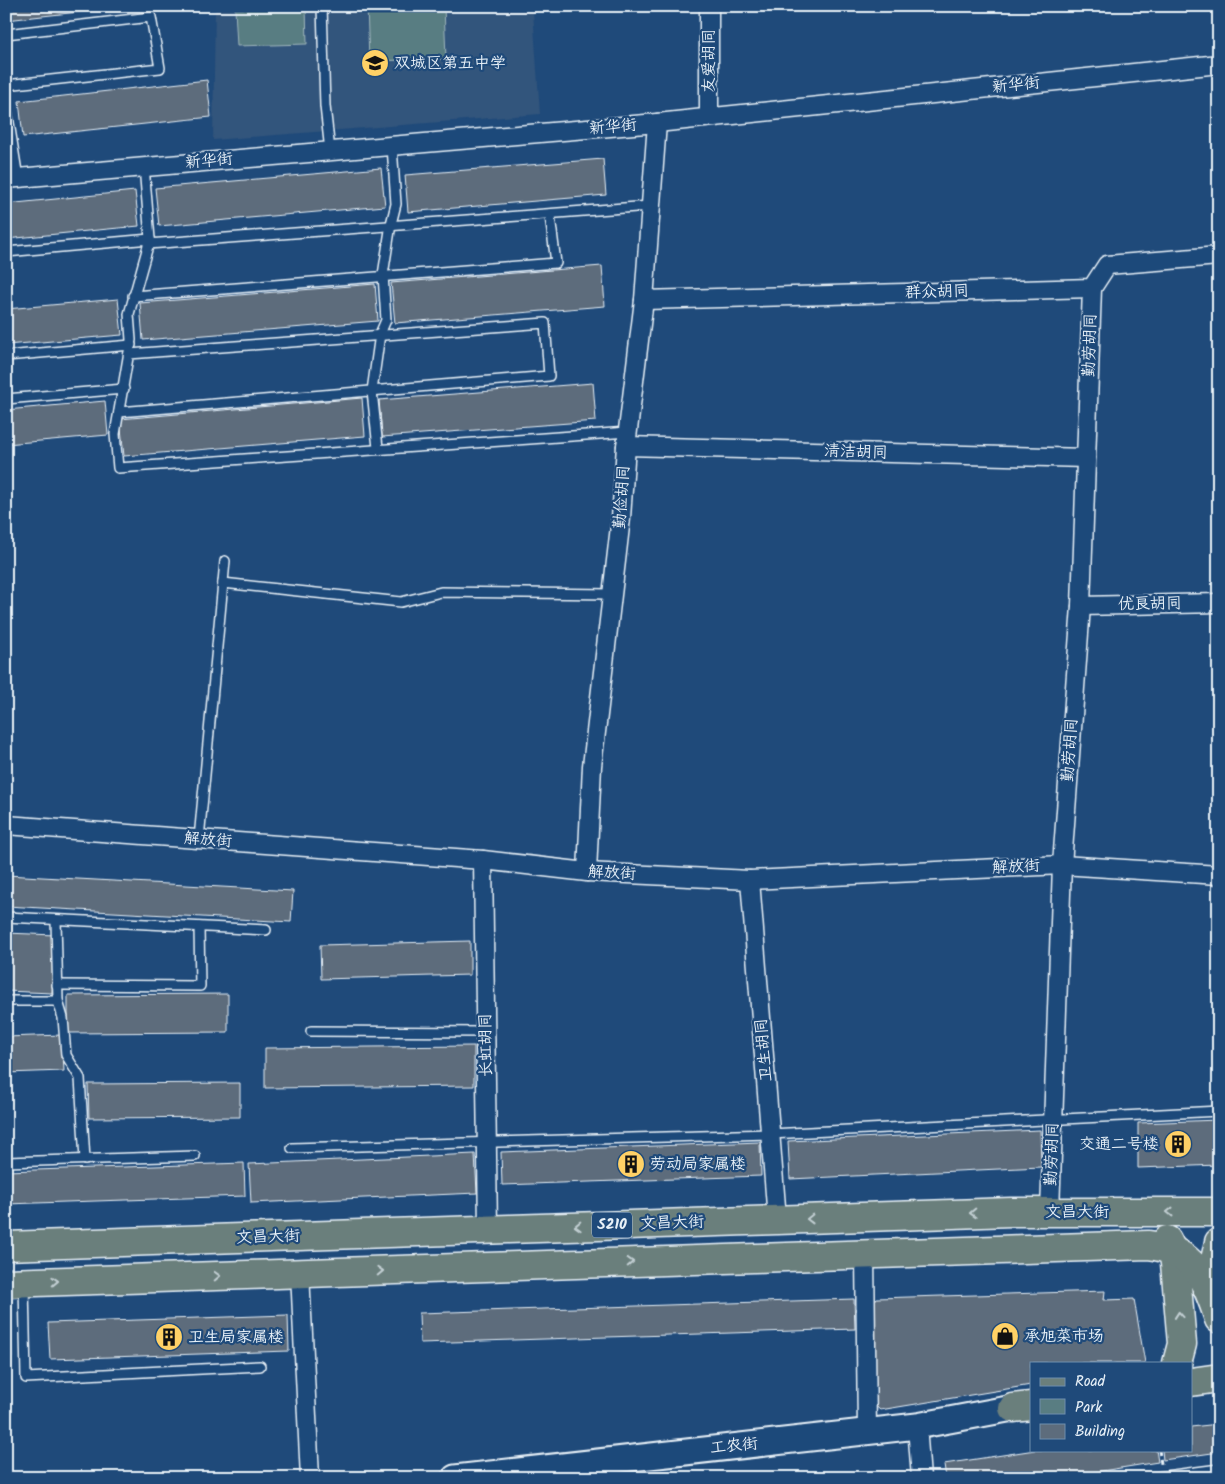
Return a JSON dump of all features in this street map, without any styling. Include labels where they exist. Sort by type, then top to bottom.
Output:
[{"type":"main road","name":"文昌大街","points":[[6,1246],[1011,1212],[1219,1212]]},
{"type":"main road","points":[[1011,1212],[1149,1229],[1160,1234],[1174,1252],[1182,1344],[1177,1362]]},
{"type":"main road","points":[[1219,1242],[1215,1260],[1219,1306]]},
{"type":"main road","points":[[15,1282],[1110,1246],[1160,1246],[1188,1260],[1199,1271],[1209,1291],[1219,1319]]},
{"type":"main road","points":[[1192,1382],[1219,1378]]},
{"type":"main road","name":"工农街","points":[[455,1478],[916,1426],[1022,1407]]},
{"type":"street","name":"友爱胡同","points":[[709,6],[709,117]]},
{"type":"street","name":"新华街","points":[[12,178],[657,123],[1219,64]]},
{"type":"street","name":"勤俭胡同","points":[[587,872],[592,766],[644,300],[657,123]]},
{"type":"street","points":[[1092,288],[1107,265],[1219,256]]},
{"type":"street","name":"群众胡同","points":[[644,300],[1092,288]]},
{"type":"street","name":"勤劳胡同","points":[[1050,1212],[1062,865],[1081,606],[1092,288]]},
{"type":"street","name":"清洁胡同","points":[[627,439],[1086,458]]},
{"type":"street","name":"优良胡同","points":[[1081,606],[1219,603]]},
{"type":"street","name":"解放街","points":[[6,826],[483,860],[587,872],[750,880],[1062,865],[1219,875]]},
{"type":"street","name":"长虹胡同","points":[[483,860],[488,1229]]},
{"type":"street","name":"卫生胡同","points":[[750,880],[777,1219]]},
{"type":"street","points":[[865,1254],[867,1432]]},
{"type":"street","points":[[300,1273],[310,1478]]},
{"type":"street","points":[[916,1426],[921,1478]]},
{"type":"lane","points":[[322,6],[325,106],[330,151]]},
{"type":"lane","points":[[6,34],[150,17],[160,68],[6,85]]},
{"type":"lane","points":[[6,104],[12,178]]},
{"type":"lane","points":[[378,448],[372,390],[380,334],[386,320],[383,275],[396,204],[392,146]]},
{"type":"lane","points":[[144,166],[149,241],[129,314],[130,350],[115,434],[118,468],[378,448],[627,439]]},
{"type":"lane","points":[[6,252],[391,224],[550,216],[650,206]]},
{"type":"lane","points":[[133,296],[556,263],[550,216]]},
{"type":"lane","points":[[6,356],[545,324],[549,376],[119,412]]},
{"type":"lane","points":[[6,399],[124,389]]},
{"type":"lane","points":[[199,839],[225,561]]},
{"type":"lane","points":[[223,583],[401,602],[441,592],[612,594]]},
{"type":"lane","points":[[6,917],[266,930]]},
{"type":"lane","points":[[56,920],[58,1001],[63,1018],[66,1055],[80,1078],[85,1160]]},
{"type":"lane","points":[[57,985],[200,986],[199,927]]},
{"type":"lane","points":[[6,1001],[58,1001]]},
{"type":"lane","points":[[311,1032],[486,1032]]},
{"type":"lane","points":[[292,1148],[487,1144],[770,1134],[1219,1111]]},
{"type":"lane","points":[[6,1162],[195,1156]]},
{"type":"lane","points":[[15,1282],[26,1378],[260,1366]]},
{"type":"lane","points":[[1150,1478],[1219,1469]]},
{"type":"shaded area","name":"双城区第五中学","points":[[215,6],[625,6],[533,11],[540,114],[213,140]]},
{"type":"green space","points":[[367,6],[444,6],[446,59],[369,61]]},
{"type":"green space","points":[[306,7],[307,44],[237,46],[235,9]]},
{"type":"building","points":[[6,6],[133,6],[6,20]]},
{"type":"building","points":[[207,80],[211,117],[23,137],[19,101]]},
{"type":"building","points":[[603,159],[606,195],[408,212],[405,175]]},
{"type":"building","points":[[381,168],[385,206],[159,226],[155,188]]},
{"type":"building","points":[[135,191],[139,226],[6,239],[6,204]]},
{"type":"building","points":[[602,266],[605,306],[395,323],[391,283]]},
{"type":"building","points":[[375,284],[378,321],[143,340],[140,303]]},
{"type":"building","points":[[118,299],[122,335],[6,345],[6,309]]},
{"type":"building","points":[[593,383],[596,421],[382,437],[379,400]]},
{"type":"building","points":[[362,398],[365,436],[124,456],[120,419]]},
{"type":"building","points":[[105,401],[108,435],[6,444],[6,410]]},
{"type":"building","points":[[6,875],[293,891],[291,922],[6,906]]},
{"type":"building","points":[[6,933],[55,935],[52,993],[6,991]]},
{"type":"building","points":[[470,941],[470,975],[321,979],[320,945]]},
{"type":"building","points":[[228,994],[228,1032],[68,1033],[68,995]]},
{"type":"building","points":[[62,1035],[64,1071],[6,1073],[6,1037]]},
{"type":"building","points":[[474,1046],[474,1086],[265,1088],[265,1048]]},
{"type":"building","points":[[240,1083],[240,1117],[89,1118],[88,1084]]},
{"type":"building","name":"交通二号楼","points":[[1219,1120],[1219,1165],[1138,1168],[1138,1123]]},
{"type":"building","points":[[1040,1130],[1041,1167],[790,1179],[788,1141]]},
{"type":"building","name":"劳动局家属楼","points":[[760,1142],[761,1176],[502,1185],[501,1152]]},
{"type":"building","points":[[475,1154],[477,1193],[251,1203],[249,1164]]},
{"type":"building","points":[[244,1163],[245,1196],[6,1204],[6,1171]]},
{"type":"building","name":"承旭菜市场","points":[[1105,1291],[1104,1300],[1134,1299],[1145,1362],[1030,1362],[1030,1385],[880,1410],[871,1402],[868,1310],[877,1298]]},
{"type":"building","points":[[854,1299],[855,1329],[420,1343],[419,1313]]},
{"type":"building","name":"卫生局家属楼","points":[[288,1315],[289,1351],[50,1359],[48,1323]]},
{"type":"building","points":[[6,1327],[11,1327],[12,1358],[6,1358]]},
{"type":"building","points":[[1219,1424],[1219,1452],[1163,1460],[1162,1452],[1192,1452],[1192,1427]]},
{"type":"building","points":[[1030,1451],[1156,1452],[1158,1462],[1058,1478],[946,1478],[944,1464]]},
{"type":"place","name":"双城区第五中学","points":[[375,63]]},
{"type":"place","name":"交通二号楼","points":[[1178,1144]]},
{"type":"place","name":"劳动局家属楼","points":[[631,1164]]},
{"type":"place","name":"承旭菜市场","points":[[1005,1336]]},
{"type":"place","name":"卫生局家属楼","points":[[169,1337]]}]
